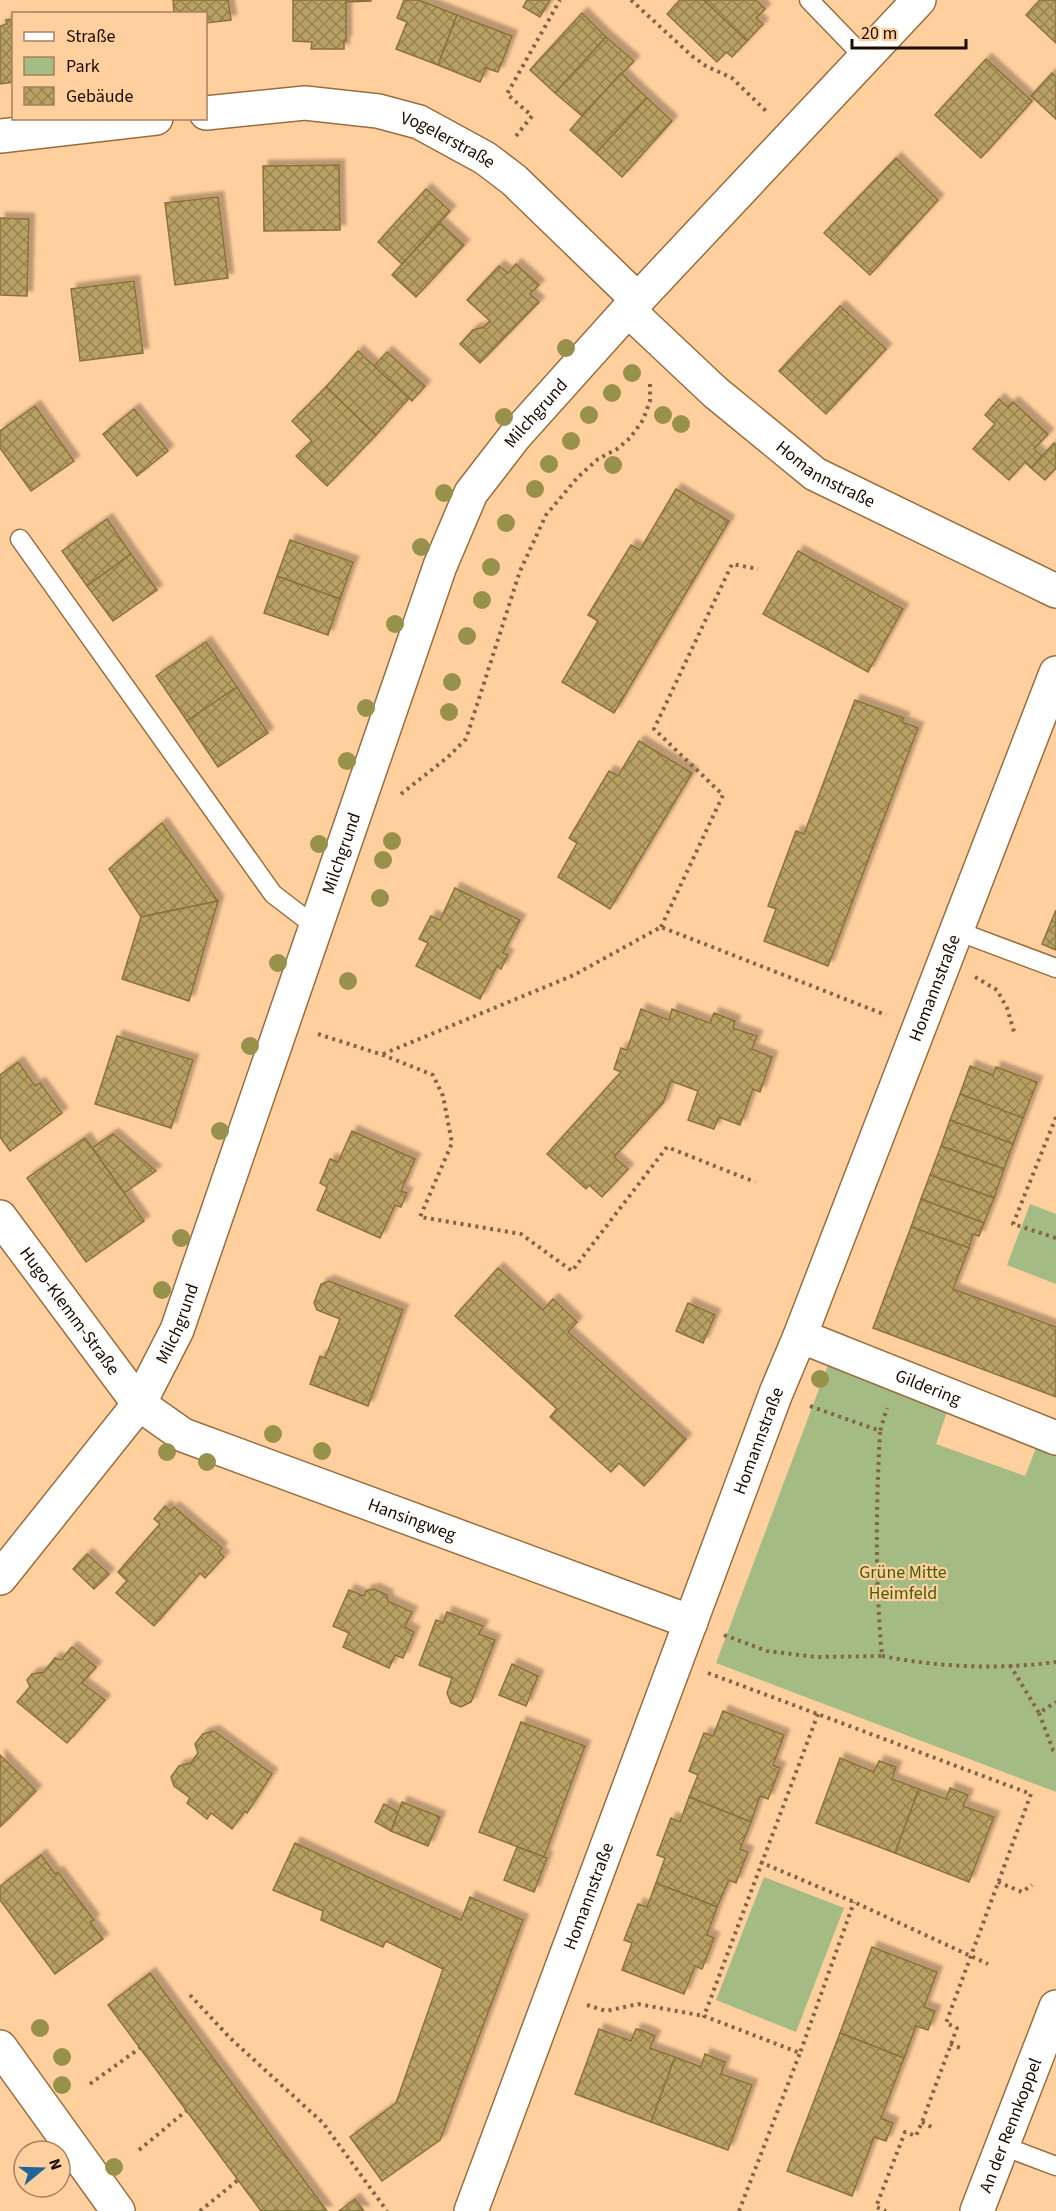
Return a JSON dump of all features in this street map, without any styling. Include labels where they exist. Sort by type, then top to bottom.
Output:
[{"type":"street","name":"Milchgrund","points":[[0,1578],[139,1404],[177,1330],[440,566],[471,493],[515,436],[633,305],[919,0]]},
{"type":"street","name":"Vogelerstraße","points":[[207,113],[305,103],[378,111],[418,122],[459,143],[514,180],[553,216],[633,305]]},
{"type":"street","points":[[0,136],[139,120]]},
{"type":"street","name":"Homannstraße","points":[[633,305],[716,392],[815,474],[1056,591]]},
{"type":"street","name":"Homannstraße","points":[[471,2211],[776,1393],[1056,673]]},
{"type":"street","name":"Hugo-Klemm-Straße","points":[[0,1217],[139,1404]]},
{"type":"street","name":"Gildering","points":[[800,1336],[1056,1438]]},
{"type":"street","name":"Hansingweg","points":[[139,1404],[183,1435],[691,1622]]},
{"type":"street","name":"An der Rennkoppel","points":[[977,2211],[1056,2007]]},
{"type":"street","points":[[0,2047],[118,2211]]},
{"type":"lane","points":[[809,0],[865,58]]},
{"type":"lane","points":[[20,540],[273,894],[316,927]]},
{"type":"lane","points":[[957,931],[1056,968]]},
{"type":"lane","points":[[1003,2146],[1056,2166]]},
{"type":"path","points":[[494,165],[532,116],[507,94],[560,0]]},
{"type":"path","points":[[631,0],[692,56],[706,66],[732,78],[743,87],[791,136]]},
{"type":"path","points":[[395,798],[448,757],[466,738],[520,572],[546,515],[578,477],[598,459],[630,438],[643,420],[650,401],[650,378]]},
{"type":"path","points":[[383,1055],[574,975],[661,927],[723,795],[654,729],[732,564],[758,569]]},
{"type":"path","points":[[661,927],[919,1028]]},
{"type":"path","points":[[1004,1002],[1015,1035]]},
{"type":"path","points":[[284,1023],[383,1055],[433,1075],[443,1096],[452,1143],[420,1217],[521,1234],[572,1271],[667,1148],[755,1182]]},
{"type":"path","points":[[1056,1117],[1012,1224],[1056,1238]]},
{"type":"path","points":[[882,1656],[877,1608],[876,1503],[880,1431],[898,1374]]},
{"type":"path","points":[[776,1393],[880,1431]]},
{"type":"path","points":[[691,1622],[767,1651],[816,1657],[882,1656],[926,1664],[1010,1665],[1056,1662]]},
{"type":"path","points":[[677,1661],[1031,1794],[946,2023],[957,2028],[922,2122],[916,2136],[905,2132],[876,2207],[886,2211]]},
{"type":"path","points":[[1010,1665],[1039,1713],[1053,1750],[1056,1752]]},
{"type":"path","points":[[1039,1713],[1056,1702]]},
{"type":"path","points":[[704,2016],[760,1862],[818,1714]]},
{"type":"path","points":[[760,1862],[854,1902],[988,1964]]},
{"type":"path","points":[[998,1882],[1022,1892],[1032,1885]]},
{"type":"path","points":[[740,2211],[854,1902]]},
{"type":"path","points":[[551,1994],[606,2011],[638,2004],[704,2016],[800,2053]]},
{"type":"path","points":[[190,1995],[229,2037],[323,2123],[387,2211]]},
{"type":"path","points":[[950,2044],[963,2049]]},
{"type":"path","points":[[90,2084],[140,2048]]},
{"type":"path","points":[[139,2150],[186,2111]]},
{"type":"path","points":[[922,2122],[934,2129]]},
{"type":"path","points":[[200,2211],[238,2180]]},
{"type":"green space","points":[[1030,1204],[1056,1214],[1056,1284],[1007,1265]]},
{"type":"green space","name":"Grüne Mitte Heimfeld","points":[[828,1365],[948,1409],[936,1444],[1025,1476],[1038,1443],[1056,1449],[1056,1792],[716,1663]]},
{"type":"green space","points":[[764,1877],[844,1908],[796,2032],[716,2000]]},
{"type":"building","points":[[173,0],[228,0],[231,20],[207,23],[207,12],[174,12]]},
{"type":"building","points":[[293,0],[371,1],[346,2],[344,49],[311,49],[312,42],[293,41]]},
{"type":"building","points":[[404,0],[419,0],[457,15],[438,65],[396,49],[407,22],[397,18]]},
{"type":"building","points":[[527,0],[550,0],[540,17],[523,7]]},
{"type":"building","points":[[680,0],[704,0],[747,41],[732,57],[726,52],[717,62],[667,14]]},
{"type":"building","points":[[704,0],[756,0],[765,9],[756,18],[763,24],[747,41]]},
{"type":"building","points":[[1040,0],[1056,0],[1056,43],[1026,15]]},
{"type":"building","points":[[582,13],[606,37],[555,93],[530,70]]},
{"type":"building","points":[[457,15],[512,36],[498,72],[486,68],[480,82],[438,65]]},
{"type":"building","points":[[12,19],[12,82],[0,84],[0,26],[7,24],[6,20]]},
{"type":"building","points":[[606,37],[634,61],[582,116],[555,93]]},
{"type":"building","points":[[986,59],[1032,101],[981,158],[935,115]]},
{"type":"building","points":[[621,73],[647,98],[596,153],[570,130]]},
{"type":"building","points":[[1052,73],[1056,77],[1056,119],[1031,96]]},
{"type":"building","points":[[647,98],[672,121],[622,177],[596,153]]},
{"type":"building","points":[[896,158],[938,200],[870,275],[824,233]]},
{"type":"building","points":[[339,165],[340,230],[264,231],[263,166]]},
{"type":"building","points":[[426,189],[450,211],[402,264],[378,242]]},
{"type":"building","points":[[218,197],[228,278],[175,285],[165,203]]},
{"type":"building","points":[[0,218],[29,219],[27,296],[0,295]]},
{"type":"building","points":[[440,223],[464,245],[416,297],[392,275]]},
{"type":"building","points":[[516,264],[539,285],[530,294],[539,302],[480,363],[460,344],[473,330],[484,327],[490,321],[467,300],[499,266],[508,273]]},
{"type":"building","points":[[134,281],[143,353],[80,361],[71,289]]},
{"type":"building","points":[[840,306],[886,349],[826,414],[779,371]]},
{"type":"building","points":[[358,351],[409,398],[376,435],[326,387]]},
{"type":"building","points":[[387,352],[425,386],[412,401],[374,366]]},
{"type":"building","points":[[326,387],[376,435],[327,486],[296,456],[312,441],[292,421]]},
{"type":"building","points":[[999,399],[1008,407],[1013,402],[1048,434],[1034,449],[1042,456],[1031,468],[1025,462],[1009,480],[973,449],[995,424],[985,415]]},
{"type":"building","points":[[35,406],[74,461],[31,491],[0,448],[0,431]]},
{"type":"building","points":[[134,409],[168,451],[137,476],[103,434]]},
{"type":"building","points":[[1054,443],[1056,445],[1056,468],[1045,480],[1031,468]]},
{"type":"building","points":[[676,489],[729,521],[614,713],[562,682],[598,621],[588,615],[631,545],[640,550]]},
{"type":"building","points":[[107,519],[131,554],[87,586],[62,551]]},
{"type":"building","points":[[290,540],[353,562],[340,599],[277,576]]},
{"type":"building","points":[[798,551],[903,609],[868,672],[763,614]]},
{"type":"building","points":[[131,554],[157,590],[113,621],[87,586]]},
{"type":"building","points":[[277,576],[340,599],[328,635],[264,613]]},
{"type":"building","points":[[206,642],[237,687],[187,721],[156,676]]},
{"type":"building","points":[[237,687],[268,733],[218,767],[187,721]]},
{"type":"building","points":[[855,700],[904,718],[902,722],[918,728],[828,966],[764,941],[776,909],[768,906],[796,831],[804,834]]},
{"type":"building","points":[[639,741],[692,773],[610,909],[558,877],[577,843],[569,838],[609,771],[618,776]]},
{"type":"building","points":[[162,823],[218,901],[141,917],[109,869]]},
{"type":"building","points":[[455,888],[520,920],[503,953],[508,955],[501,969],[497,966],[480,999],[416,966],[428,943],[419,939],[431,916],[440,920]]},
{"type":"building","points":[[218,901],[189,1001],[122,979],[141,917]]},
{"type":"building","points":[[1056,910],[1056,950],[1042,944]]},
{"type":"building","points":[[641,1009],[669,1020],[672,1009],[710,1023],[714,1013],[735,1021],[733,1028],[757,1036],[752,1049],[772,1057],[760,1092],[753,1089],[740,1125],[719,1117],[714,1129],[688,1120],[698,1091],[671,1081],[663,1103],[614,1157],[628,1169],[602,1197],[589,1185],[586,1189],[547,1154],[621,1072],[614,1069],[621,1048],[627,1050]]},
{"type":"building","points":[[117,1036],[193,1060],[171,1128],[95,1104]]},
{"type":"building","points":[[18,1062],[35,1086],[40,1083],[62,1113],[10,1151],[0,1137],[0,1075]]},
{"type":"building","points":[[970,1066],[993,1075],[996,1067],[1037,1082],[1023,1118],[960,1094]]},
{"type":"building","points":[[960,1094],[1023,1118],[1013,1144],[950,1120]]},
{"type":"building","points":[[950,1120],[1013,1144],[1004,1169],[941,1146]]},
{"type":"building","points":[[352,1131],[415,1159],[401,1191],[407,1193],[401,1207],[395,1205],[380,1238],[317,1210],[327,1187],[320,1183],[330,1159],[338,1162]]},
{"type":"building","points":[[113,1134],[156,1171],[124,1193],[92,1148]]},
{"type":"building","points":[[85,1138],[144,1221],[86,1262],[27,1178]]},
{"type":"building","points":[[941,1146],[1004,1169],[994,1198],[930,1175]]},
{"type":"building","points":[[930,1175],[994,1198],[984,1223],[921,1199]]},
{"type":"building","points":[[921,1199],[984,1223],[979,1236],[973,1234],[969,1248],[911,1227]]},
{"type":"building","points":[[911,1227],[969,1248],[953,1289],[1056,1327],[1056,1397],[873,1328]]},
{"type":"building","points":[[498,1268],[543,1310],[553,1299],[577,1322],[568,1332],[686,1439],[644,1486],[619,1463],[611,1472],[550,1417],[557,1409],[455,1316]]},
{"type":"building","points":[[329,1281],[403,1310],[368,1406],[310,1384],[320,1356],[325,1358],[340,1319],[317,1310],[314,1303],[321,1284]]},
{"type":"building","points":[[688,1303],[715,1315],[703,1343],[676,1331]]},
{"type":"building","points":[[165,1506],[170,1511],[174,1507],[222,1548],[219,1552],[224,1557],[205,1578],[200,1573],[154,1626],[116,1593],[127,1581],[118,1572],[160,1524],[154,1519]]},
{"type":"building","points":[[87,1554],[109,1574],[94,1589],[73,1569]]},
{"type":"building","points":[[374,1589],[387,1595],[388,1601],[412,1612],[405,1627],[414,1632],[403,1658],[395,1655],[389,1668],[343,1647],[349,1633],[333,1626],[349,1590],[364,1596],[366,1591]]},
{"type":"building","points":[[447,1612],[483,1626],[479,1634],[495,1640],[471,1702],[461,1707],[451,1703],[447,1693],[452,1678],[419,1665],[436,1620],[443,1623]]},
{"type":"building","points":[[72,1647],[96,1667],[82,1683],[105,1700],[67,1743],[17,1702],[30,1687],[27,1680],[32,1674],[44,1672],[55,1658],[61,1660]]},
{"type":"building","points":[[512,1664],[538,1676],[526,1706],[499,1695]]},
{"type":"building","points":[[723,1711],[784,1735],[773,1765],[780,1768],[768,1799],[760,1796],[751,1822],[689,1797],[698,1775],[689,1771],[704,1733],[713,1736]]},
{"type":"building","points":[[521,1722],[585,1746],[544,1857],[479,1832]]},
{"type":"building","points":[[214,1731],[272,1774],[247,1813],[245,1811],[232,1829],[211,1813],[207,1819],[187,1803],[190,1798],[174,1786],[171,1777],[179,1766],[191,1763],[198,1753],[195,1744],[203,1734]]},
{"type":"building","points":[[0,1755],[36,1791],[0,1827]]},
{"type":"building","points":[[840,1758],[874,1772],[879,1761],[896,1767],[892,1779],[919,1789],[895,1853],[816,1823]]},
{"type":"building","points":[[950,1788],[968,1795],[963,1806],[994,1817],[969,1882],[895,1853],[919,1789],[946,1799]]},
{"type":"building","points":[[689,1797],[751,1822],[740,1849],[748,1852],[736,1883],[729,1880],[717,1907],[656,1883],[665,1858],[657,1855],[671,1818],[680,1822]]},
{"type":"building","points":[[402,1802],[440,1817],[428,1846],[391,1831]]},
{"type":"building","points":[[384,1804],[398,1812],[391,1831],[375,1822]]},
{"type":"building","points":[[295,1843],[461,1920],[470,1897],[523,1920],[440,2140],[382,2181],[350,2137],[396,2103],[443,1969],[386,1941],[383,1947],[321,1920],[323,1911],[273,1890]]},
{"type":"building","points":[[517,1847],[547,1858],[534,1892],[504,1880]]},
{"type":"building","points":[[41,1855],[55,1874],[58,1872],[94,1920],[90,1922],[103,1939],[55,1974],[0,1900],[0,1886]]},
{"type":"building","points":[[656,1883],[717,1907],[707,1935],[714,1938],[702,1969],[695,1966],[684,1994],[622,1970],[632,1943],[624,1940],[638,1904],[647,1907]]},
{"type":"building","points":[[872,1947],[937,1972],[924,2007],[935,2011],[928,2030],[916,2026],[904,2058],[840,2033]]},
{"type":"building","points":[[150,1973],[327,2211],[261,2211],[108,2005]]},
{"type":"building","points":[[599,2029],[631,2041],[636,2029],[644,2031],[655,2036],[650,2048],[675,2057],[651,2122],[575,2094]]},
{"type":"building","points":[[840,2033],[904,2058],[881,2118],[893,2123],[890,2131],[886,2141],[874,2137],[852,2196],[787,2171]]},
{"type":"building","points":[[705,2054],[725,2062],[721,2074],[752,2085],[728,2150],[651,2122],[675,2057],[701,2067]]},
{"type":"building","points":[[355,2199],[364,2211],[339,2211]]}]
